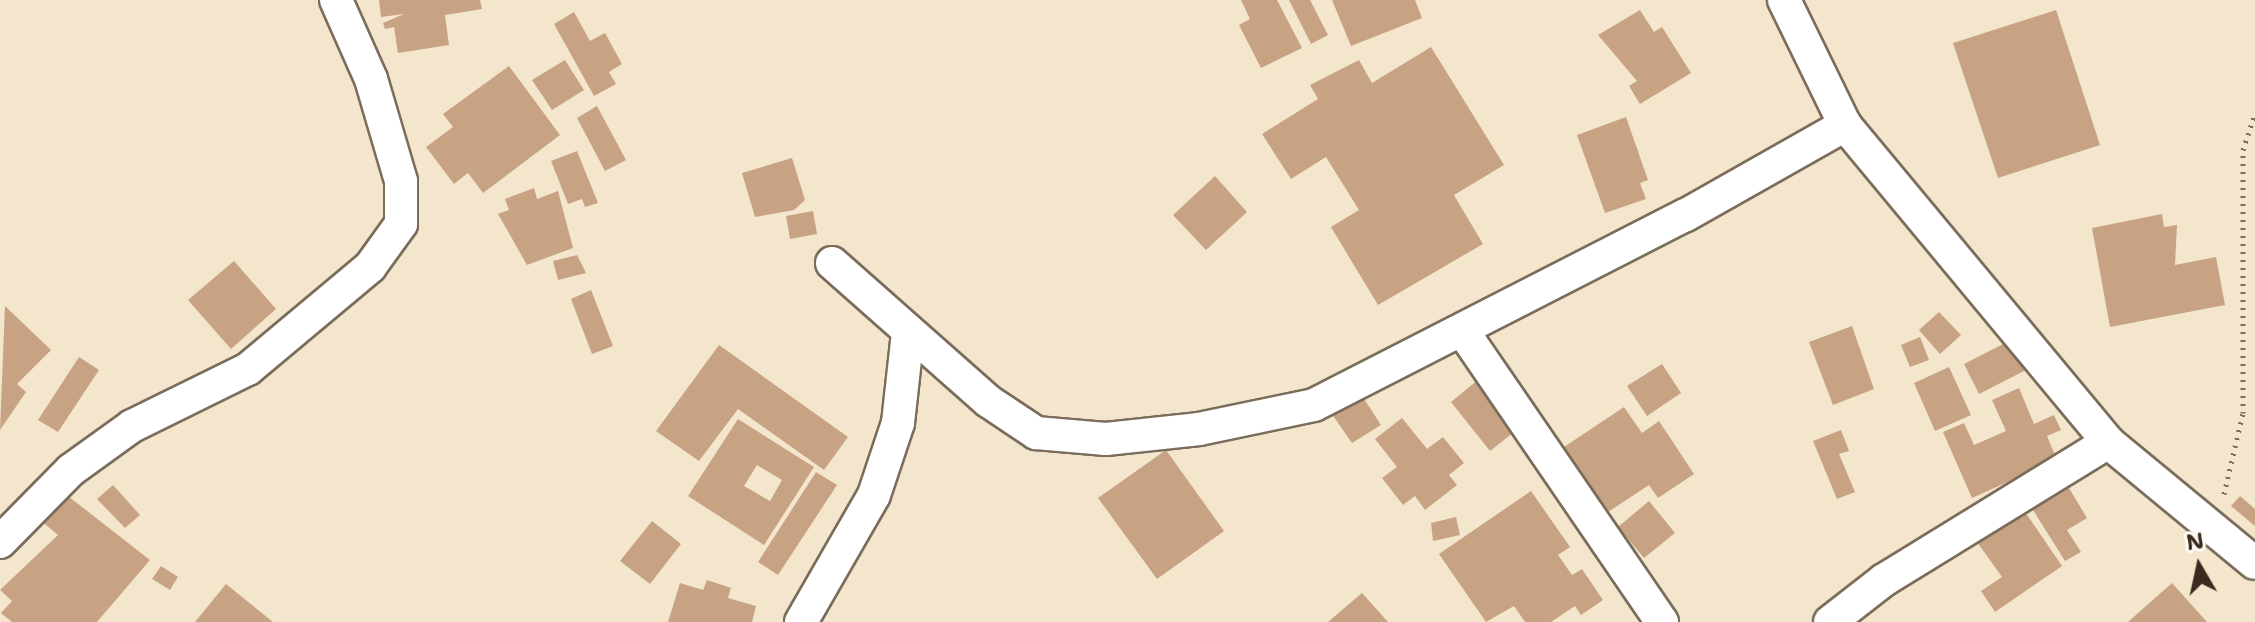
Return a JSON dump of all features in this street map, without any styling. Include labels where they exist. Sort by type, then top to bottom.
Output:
[{"type":"street","points":[[0,542],[71,470],[132,426],[248,369],[370,267],[401,224],[401,181],[371,79],[336,0]]},
{"type":"street","points":[[1784,0],[1845,125],[2108,442],[2214,534],[2255,563]]},
{"type":"street","points":[[832,263],[908,333],[1036,433],[1106,439],[1314,405],[1462,330],[1845,125]]},
{"type":"street","points":[[1462,330],[1662,622]]},
{"type":"street","points":[[801,622],[874,495],[898,423],[908,333]]},
{"type":"street","points":[[1830,622],[1884,580],[2108,442]]},
{"type":"path","points":[[2214,534],[2243,413],[2243,150],[2255,112]]},
{"type":"building","points":[[379,0],[480,0],[482,9],[445,15],[449,45],[398,53],[394,27],[385,29],[383,23],[404,14],[381,17]]},
{"type":"building","points":[[1241,0],[1277,0],[1302,48],[1261,68],[1239,25],[1250,19]]},
{"type":"building","points":[[1289,0],[1310,0],[1328,35],[1311,44]]},
{"type":"building","points":[[1332,0],[1415,0],[1422,18],[1351,46]]},
{"type":"building","points":[[1640,10],[1654,32],[1662,27],[1691,73],[1640,104],[1629,86],[1637,81],[1598,35]]},
{"type":"building","points":[[2056,10],[2100,145],[1998,178],[1953,43]]},
{"type":"building","points":[[574,12],[590,41],[605,33],[622,64],[609,72],[616,84],[594,96],[554,24]]},
{"type":"building","points":[[1431,47],[1504,165],[1454,195],[1483,244],[1378,305],[1331,227],[1359,210],[1326,157],[1291,179],[1262,134],[1318,99],[1310,85],[1359,60],[1372,83]]},
{"type":"building","points":[[565,60],[584,90],[552,110],[532,80]]},
{"type":"building","points":[[509,66],[560,135],[483,193],[468,173],[454,184],[426,147],[453,127],[443,114]]},
{"type":"building","points":[[597,106],[626,160],[605,171],[577,118]]},
{"type":"building","points":[[1626,117],[1648,180],[1640,183],[1646,199],[1605,213],[1577,135]]},
{"type":"building","points":[[577,151],[598,203],[585,207],[582,199],[568,204],[551,161]]},
{"type":"building","points":[[792,158],[805,200],[794,210],[755,217],[742,173]]},
{"type":"building","points":[[1215,176],[1247,212],[1206,250],[1173,215]]},
{"type":"building","points":[[534,188],[537,199],[558,191],[573,248],[527,265],[498,214],[509,210],[505,199]]},
{"type":"building","points":[[813,211],[817,234],[790,239],[786,216]]},
{"type":"building","points":[[2162,214],[2164,227],[2177,225],[2175,265],[2216,257],[2225,305],[2110,327],[2092,228]]},
{"type":"building","points":[[577,255],[586,273],[558,280],[553,261]]},
{"type":"building","points":[[234,261],[276,309],[231,349],[188,300]]},
{"type":"building","points":[[591,290],[613,346],[592,354],[571,299]]},
{"type":"building","points":[[5,306],[51,350],[17,384],[26,392],[0,430]]},
{"type":"building","points":[[1939,312],[1961,335],[1940,354],[1919,330]]},
{"type":"building","points":[[1852,326],[1874,389],[1833,405],[1809,342]]},
{"type":"building","points":[[1920,337],[1929,360],[1910,367],[1901,345]]},
{"type":"building","points":[[2013,339],[2028,369],[1979,394],[1964,364]]},
{"type":"building","points":[[719,345],[848,437],[824,470],[738,409],[699,461],[656,431]]},
{"type":"building","points":[[79,357],[99,370],[58,432],[38,420]]},
{"type":"building","points":[[1662,364],[1681,393],[1647,416],[1627,386]]},
{"type":"building","points":[[1949,367],[1971,415],[1935,431],[1914,383]]},
{"type":"building","points":[[1479,379],[1519,428],[1490,451],[1451,402]]},
{"type":"building","points":[[1357,388],[1381,425],[1352,443],[1327,407]]},
{"type":"building","points":[[2019,388],[2034,424],[2054,415],[2061,430],[2047,436],[2057,460],[1972,498],[1943,432],[1964,423],[1974,445],[2006,431],[1992,400]]},
{"type":"building","points":[[1624,407],[1642,433],[1659,421],[1694,474],[1658,498],[1649,485],[1599,518],[1555,453]]},
{"type":"building","points":[[1402,418],[1427,449],[1443,437],[1464,463],[1449,475],[1457,485],[1425,510],[1415,496],[1403,505],[1382,478],[1397,467],[1375,439]]},
{"type":"building","points":[[738,419],[814,467],[764,545],[688,496]],"holes":[[[757,465],[782,480],[770,501],[744,486]]]},
{"type":"building","points":[[1841,430],[1849,451],[1839,454],[1855,492],[1837,499],[1813,441]]},
{"type":"building","points":[[1166,450],[1224,531],[1157,579],[1098,498]]},
{"type":"building","points":[[816,472],[837,485],[778,575],[758,562]]},
{"type":"building","points":[[113,485],[140,515],[125,528],[97,499]]},
{"type":"building","points":[[2069,488],[2087,518],[2067,530],[2081,552],[2065,561],[2033,510]]},
{"type":"building","points":[[1531,491],[1570,547],[1558,555],[1572,575],[1582,569],[1603,600],[1581,615],[1575,606],[1551,622],[1525,622],[1514,606],[1486,622],[1439,554]]},
{"type":"building","points":[[64,493],[150,560],[97,622],[12,622],[1,613],[12,601],[0,590],[58,535],[40,520]]},
{"type":"building","points":[[2240,496],[2255,509],[2255,526],[2231,506]]},
{"type":"building","points":[[1649,501],[1675,533],[1644,558],[1618,527]]},
{"type":"building","points":[[2019,503],[2062,566],[1995,612],[1981,591],[2002,577],[1972,535]]},
{"type":"building","points":[[1456,517],[1460,535],[1433,541],[1431,523]]},
{"type":"building","points":[[652,521],[681,544],[650,584],[620,561]]},
{"type":"building","points":[[161,566],[178,577],[170,590],[152,579]]},
{"type":"building","points":[[707,580],[731,588],[728,598],[756,606],[752,622],[668,622],[680,583],[703,590]]},
{"type":"building","points":[[2172,583],[2207,622],[2128,622]]},
{"type":"building","points":[[226,584],[273,622],[195,622]]},
{"type":"building","points":[[1362,593],[1388,622],[1328,622]]}]
